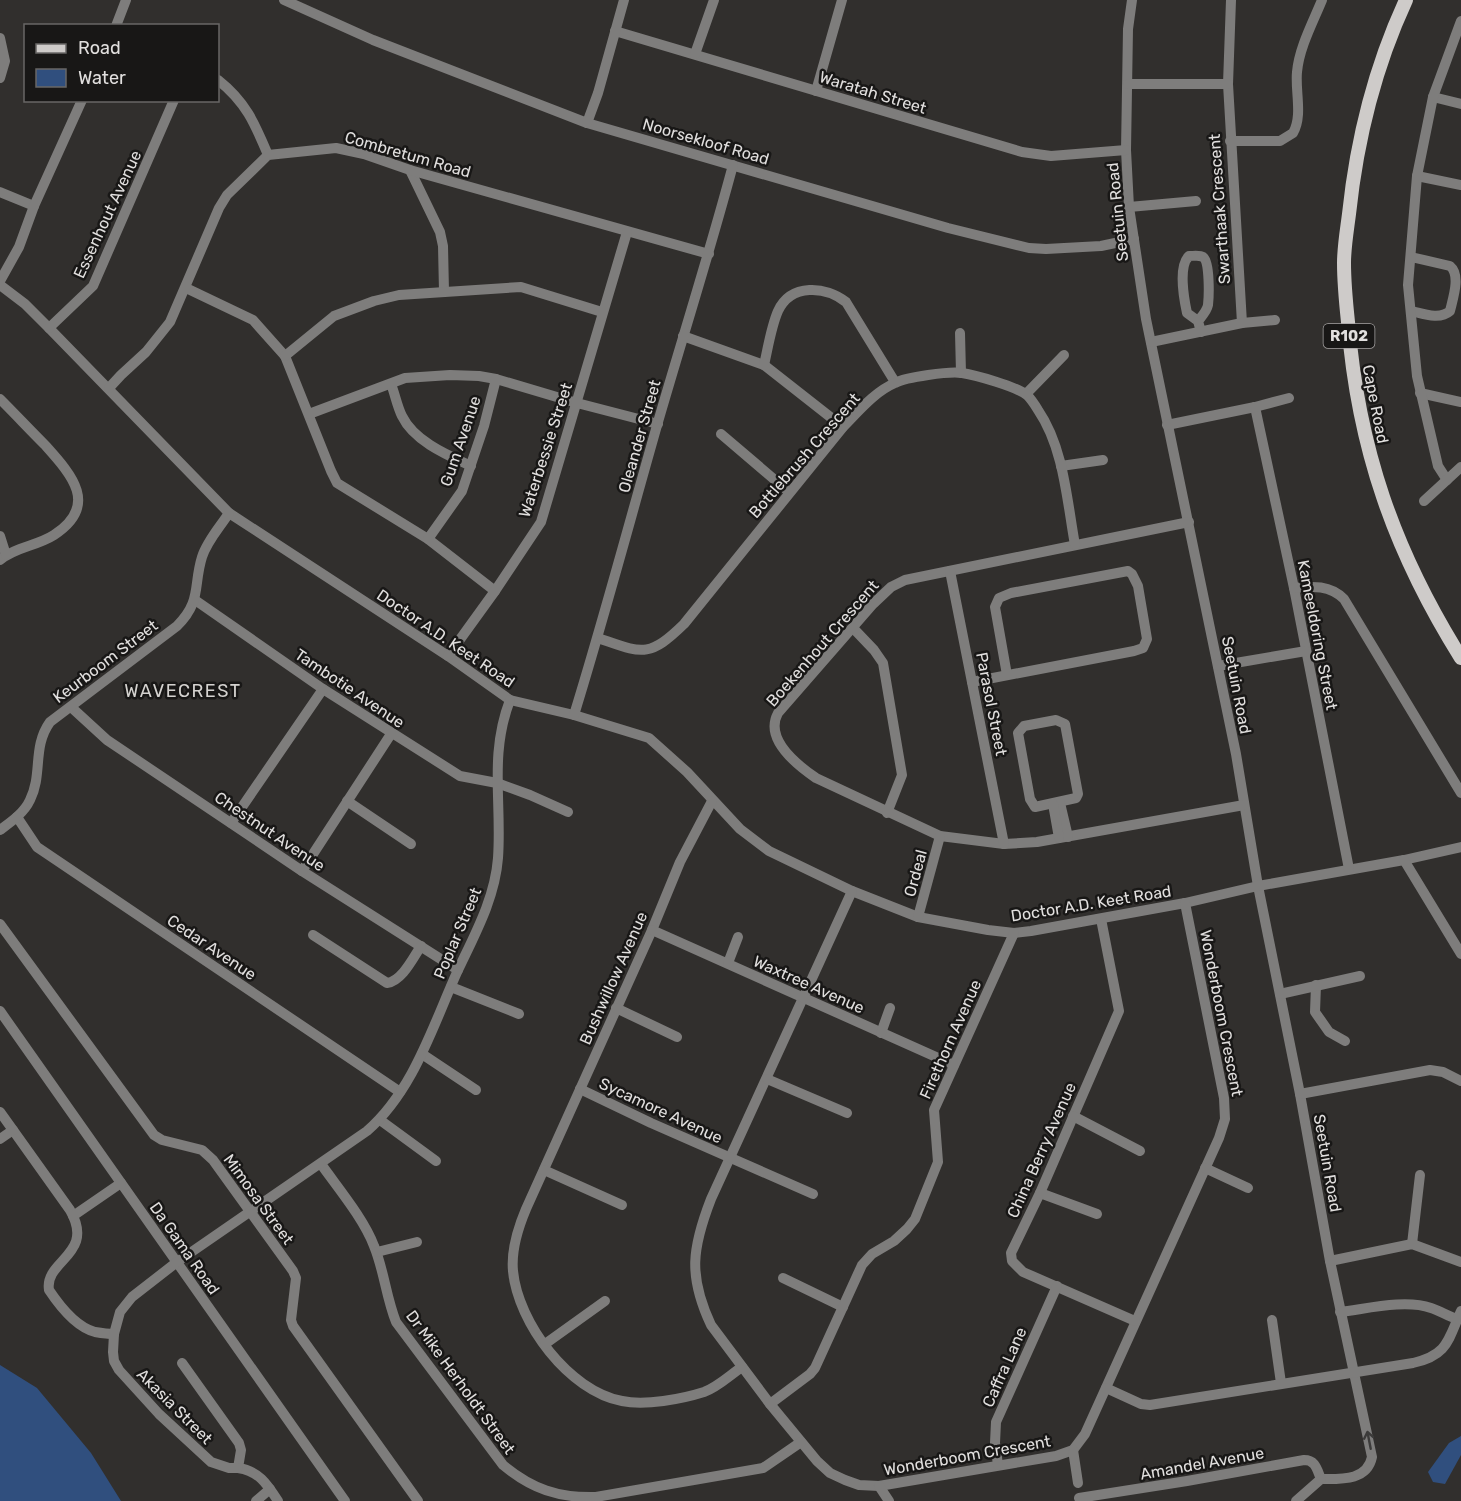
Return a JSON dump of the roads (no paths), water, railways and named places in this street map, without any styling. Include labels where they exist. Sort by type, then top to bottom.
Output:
[{"type":"main road","name":"Cape Road","points":[[1406,0],[1387,41],[1366,106],[1353,175],[1344,263],[1350,351],[1360,413],[1381,492],[1396,535],[1419,587],[1461,658]]},
{"type":"street","points":[[117,24],[126,0]]},
{"type":"street","name":"Noorsekloof Road","points":[[284,0],[308,4],[373,40],[586,123],[948,228],[1029,248],[1101,246],[1134,239]]},
{"type":"street","points":[[586,123],[598,93],[624,0]]},
{"type":"street","points":[[695,54],[714,0]]},
{"type":"street","points":[[816,91],[842,0]]},
{"type":"street","name":"Seetuin Road","points":[[1132,0],[1128,29],[1126,150],[1134,239],[1151,342],[1218,666],[1330,1261],[1372,1457],[1371,1464],[1365,1473],[1321,1479]]},
{"type":"street","name":"Swarthaak Crescent","points":[[1231,0],[1228,84],[1242,323]]},
{"type":"street","points":[[1230,141],[1280,141],[1293,133],[1298,119],[1297,70],[1302,50],[1322,0]]},
{"type":"street","points":[[1447,480],[1438,466],[1420,393],[1408,285],[1416,176],[1433,97],[1461,21]]},
{"type":"street","name":"Waratah Street","points":[[615,31],[1022,152],[1051,156],[1126,150]]},
{"type":"street","points":[[0,38],[5,61],[0,78]]},
{"type":"street","points":[[109,388],[146,352],[170,322],[219,208],[227,195],[268,155],[246,108],[236,95],[219,81]]},
{"type":"street","points":[[1128,84],[1228,84]]},
{"type":"street","points":[[1433,97],[1461,104]]},
{"type":"street","points":[[0,283],[19,246],[34,206],[81,102]]},
{"type":"street","name":"Essenhout Avenue","points":[[49,328],[93,286],[173,102]]},
{"type":"street","name":"Combretum Road","points":[[268,155],[336,148],[364,154],[410,170],[710,254]]},
{"type":"street","name":"Oleander Street","points":[[573,715],[598,638],[683,336],[710,254],[733,165]]},
{"type":"street","points":[[410,170],[440,232],[443,246],[444,291]]},
{"type":"street","points":[[1416,176],[1461,185]]},
{"type":"street","points":[[0,192],[34,206]]},
{"type":"street","points":[[1130,207],[1196,201]]},
{"type":"street","name":"Waterbessie Street","points":[[448,656],[541,522],[627,232]]},
{"type":"street","points":[[1195,256],[1202,256],[1208,268],[1208,305],[1200,327],[1187,313],[1183,268],[1186,259],[1195,256]]},
{"type":"street","points":[[1411,257],[1450,266],[1455,270],[1457,277],[1448,313],[1434,315],[1411,312]]},
{"type":"street","name":"Doctor A.D. Keet Road","points":[[0,283],[25,304],[109,388],[229,513],[448,656],[510,700],[573,715],[649,738],[687,772],[740,829],[769,851],[852,891],[918,917],[1014,933],[1185,903],[1258,886],[1404,860],[1461,847]]},
{"type":"street","points":[[285,357],[334,316],[399,295],[521,287],[602,312]]},
{"type":"street","points":[[186,288],[254,320],[285,357],[338,483],[428,539],[495,591]]},
{"type":"street","points":[[764,365],[781,306],[800,291],[814,289],[834,295],[846,302],[896,382]]},
{"type":"street","points":[[1151,342],[1200,327],[1275,321]]},
{"type":"street","points":[[960,333],[961,373]]},
{"type":"street","points":[[683,336],[764,365],[843,428]]},
{"type":"street","points":[[1064,355],[1026,394],[1043,418],[1061,466],[1075,545]]},
{"type":"street","name":"Bottlebrush Crescent","points":[[598,638],[635,651],[658,646],[672,636],[843,428],[865,405],[896,382],[961,373],[999,383],[1026,394]]},
{"type":"street","points":[[309,414],[405,378],[450,375],[496,379],[658,424]]},
{"type":"street","name":"Gum Avenue","points":[[428,539],[462,491],[496,379]]},
{"type":"street","points":[[391,384],[402,417],[411,429],[447,456],[471,466]]},
{"type":"street","points":[[1420,393],[1461,402]]},
{"type":"street","points":[[1167,425],[1289,398]]},
{"type":"street","points":[[0,399],[70,474],[78,491],[75,512],[69,522],[54,535],[3,557],[0,536]]},
{"type":"street","name":"Kameeldoring Street","points":[[1256,407],[1349,869]]},
{"type":"street","points":[[720,434],[789,492]]},
{"type":"street","points":[[1061,466],[1103,460]]},
{"type":"street","points":[[1424,501],[1461,467]]},
{"type":"street","name":"Keurboom Street","points":[[0,830],[17,817],[30,802],[35,788],[38,750],[43,734],[58,714],[71,707],[177,626],[189,614],[195,600],[202,557],[229,513]]},
{"type":"street","name":"Boekenhout Crescent","points":[[1189,522],[897,583],[873,604],[778,713],[775,718],[775,733],[781,745],[798,766],[816,778],[940,836],[1004,844],[1037,842],[1244,805]]},
{"type":"street","name":"Parasol Street","points":[[950,571],[1004,844]]},
{"type":"street","points":[[972,682],[1143,648],[1147,639],[1137,582],[1132,573],[1128,571],[1064,582],[1011,593],[999,598],[995,607],[1007,675]]},
{"type":"street","points":[[1294,588],[1321,587],[1335,591],[1344,599],[1461,793]]},
{"type":"street","name":"Tambotie Avenue","points":[[195,600],[323,689],[460,776],[497,783]]},
{"type":"street","points":[[853,628],[883,663],[902,762],[902,779],[887,813]]},
{"type":"street","points":[[1218,666],[1306,651]]},
{"type":"street","points":[[231,823],[323,689]]},
{"type":"street","name":"Poplar Street","points":[[177,1262],[321,1164],[380,1120],[400,1092],[422,1054],[458,970],[476,935],[494,882],[498,858],[497,783],[501,723],[510,700]]},
{"type":"street","name":"Chestnut Avenue","points":[[71,707],[107,740],[302,871],[458,970]]},
{"type":"street","points":[[1056,720],[1065,724],[1078,794],[1075,799],[1057,803],[1035,807],[1031,803],[1017,737],[1019,729],[1024,726],[1056,720]]},
{"type":"street","points":[[302,871],[391,734]]},
{"type":"street","points":[[497,783],[568,812]]},
{"type":"street","points":[[347,801],[411,844]]},
{"type":"street","name":"Bushwillow Avenue","points":[[712,801],[680,862],[652,930],[520,1222],[514,1248],[513,1269],[515,1285],[525,1313],[545,1344],[573,1377],[604,1395],[622,1401],[642,1403],[704,1392],[742,1367]]},
{"type":"street","points":[[1057,803],[1064,837]]},
{"type":"street","name":"Cedar Avenue","points":[[17,817],[37,847],[400,1092]]},
{"type":"street","name":"Ordeal","points":[[918,917],[940,836]]},
{"type":"street","points":[[1404,860],[1461,954]]},
{"type":"street","name":"Wonderboom Crescent","points":[[852,891],[702,1221],[695,1245],[695,1272],[705,1313],[711,1325],[801,1443],[817,1461],[837,1477],[859,1485],[879,1486],[1064,1454],[1073,1449],[1085,1434],[1222,1130],[1225,1108],[1185,903]]},
{"type":"street","name":"China Berry Avenue","points":[[1101,919],[1119,1011],[1040,1192],[1013,1247],[1011,1258],[1023,1272],[1135,1321]]},
{"type":"street","name":"Mimosa Street","points":[[0,924],[154,1135],[162,1140],[202,1150],[213,1160],[295,1275],[291,1320],[297,1333],[418,1501]]},
{"type":"street","name":"Waxtree Avenue","points":[[652,930],[954,1065]]},
{"type":"street","name":"Firethorn Avenue","points":[[770,1404],[810,1374],[866,1259],[894,1241],[907,1230],[915,1219],[938,1162],[934,1110],[1014,933]]},
{"type":"street","points":[[313,934],[387,983],[398,978],[421,946]]},
{"type":"street","points":[[728,963],[738,937]]},
{"type":"street","points":[[1280,994],[1360,976]]},
{"type":"street","points":[[1316,985],[1315,1012],[1338,1041]]},
{"type":"street","points":[[451,987],[519,1014]]},
{"type":"street","points":[[616,1008],[677,1037]]},
{"type":"street","points":[[881,1033],[890,1008]]},
{"type":"street","name":"Da Gama Road","points":[[0,1011],[345,1501]]},
{"type":"street","points":[[422,1054],[476,1090]]},
{"type":"street","points":[[1300,1094],[1430,1070],[1443,1072],[1461,1081]]},
{"type":"street","points":[[767,1078],[847,1113]]},
{"type":"street","name":"Sycamore Avenue","points":[[580,1089],[731,1158]]},
{"type":"street","points":[[0,1112],[73,1216],[78,1227],[75,1244],[49,1280],[49,1290],[54,1299],[82,1325],[93,1331],[114,1334]]},
{"type":"street","points":[[1072,1116],[1140,1151]]},
{"type":"street","points":[[380,1120],[436,1161]]},
{"type":"street","points":[[0,1140],[13,1130]]},
{"type":"street","points":[[731,1158],[813,1194]]},
{"type":"street","name":"Dr Mike Herholdt Street","points":[[321,1164],[367,1230],[376,1252],[388,1300],[400,1328],[503,1465],[521,1480],[554,1493],[581,1497],[639,1490],[763,1468],[801,1443]]},
{"type":"street","points":[[1205,1168],[1248,1188]]},
{"type":"street","points":[[544,1170],[622,1205]]},
{"type":"street","points":[[1412,1244],[1420,1175]]},
{"type":"street","points":[[73,1216],[121,1183]]},
{"type":"street","points":[[1040,1192],[1097,1214]]},
{"type":"street","points":[[376,1252],[417,1242]]},
{"type":"street","points":[[1330,1261],[1412,1244],[1461,1262]]},
{"type":"street","name":"Akasia Street","points":[[177,1262],[125,1303],[120,1311],[114,1334],[114,1361],[135,1389],[211,1462],[255,1472],[279,1501]]},
{"type":"street","points":[[783,1278],[843,1307]]},
{"type":"street","name":"Caffra Lane","points":[[998,1465],[995,1443],[996,1422],[1057,1286]]},
{"type":"street","points":[[545,1344],[605,1301]]},
{"type":"street","points":[[1106,1388],[1141,1404],[1150,1405],[1428,1359],[1441,1352],[1448,1342],[1459,1315],[1415,1305],[1340,1312]]},
{"type":"street","points":[[1272,1320],[1281,1383]]},
{"type":"street","points":[[182,1363],[239,1443],[241,1450],[238,1468]]},
{"type":"street","points":[[1073,1449],[1079,1494]]},
{"type":"street","name":"Amandel Avenue","points":[[1079,1494],[1177,1483],[1304,1460],[1315,1464],[1321,1479]]},
{"type":"street","points":[[1296,1501],[1321,1479]]},
{"type":"street","points":[[879,1486],[888,1501]]},
{"type":"street","points":[[256,1501],[270,1489]]},
{"type":"water","points":[[0,1365],[37,1388],[91,1453],[121,1501],[0,1501]]},
{"type":"water","points":[[1461,1436],[1461,1455],[1445,1484],[1433,1482],[1428,1472],[1449,1443]]},
{"type":"district","name":"WAVECREST","points":[[183,691]]}]
